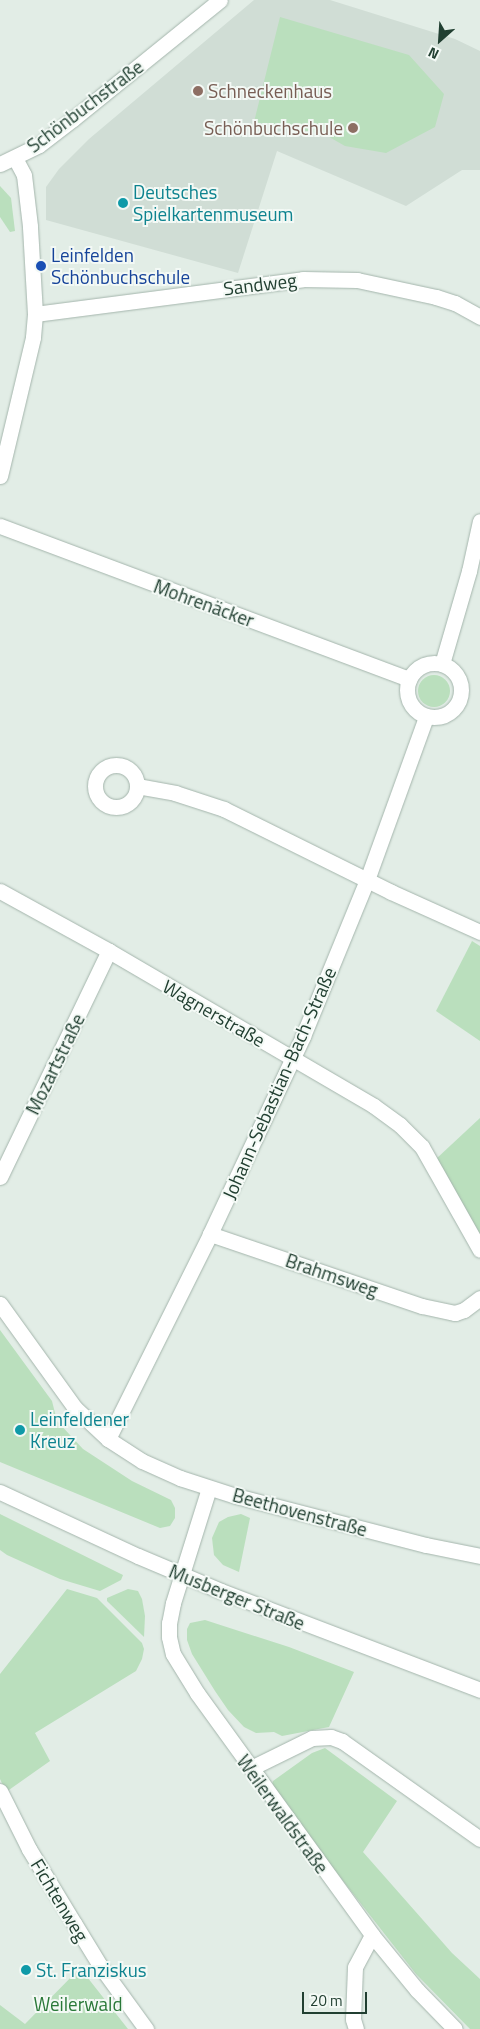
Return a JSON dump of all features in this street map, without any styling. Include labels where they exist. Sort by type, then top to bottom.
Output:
[{"type":"street","name":"Schönbuchstraße","points":[[0,476],[33,336],[35,314],[30,226],[24,175],[16,158],[38,145],[73,119],[220,0]]},
{"type":"street","points":[[0,164],[16,158]]},
{"type":"street","name":"Sandweg","points":[[35,314],[303,279],[357,280],[436,297],[455,303],[480,318]]},
{"type":"street","points":[[442,664],[475,573],[480,521]]},
{"type":"street","name":"Mohrenäcker","points":[[0,526],[409,679]]},
{"type":"street","points":[[442,664],[458,676],[462,694],[453,711],[444,716],[426,717],[418,712],[408,697],[409,679],[423,665],[442,664]]},
{"type":"street","name":"Johann-Sebastian-Bach-Straße","points":[[108,1439],[210,1234],[292,1059],[367,880],[426,717]]},
{"type":"street","points":[[137,786],[176,793],[224,810],[367,880],[480,932]]},
{"type":"street","name":"Wagnerstraße","points":[[0,891],[109,951],[374,1106],[400,1125],[426,1154],[480,1250]]},
{"type":"street","name":"Mozartstraße","points":[[0,1177],[109,951]]},
{"type":"street","name":"Brahmsweg","points":[[210,1234],[422,1306],[455,1313],[464,1310],[480,1298]]},
{"type":"street","points":[[0,1304],[75,1408],[108,1439],[142,1461],[209,1488]]},
{"type":"street","name":"Beethovenstraße","points":[[182,1575],[209,1488],[417,1543],[480,1556]]},
{"type":"street","name":"Musberger Straße","points":[[0,1492],[182,1575],[480,1690]]},
{"type":"street","name":"Weilerwaldstraße","points":[[182,1575],[169,1623],[169,1637],[173,1654],[193,1687],[372,1935],[454,2029]]},
{"type":"street","points":[[251,1768],[312,1738],[331,1737],[342,1741],[480,1839]]},
{"type":"street","name":"Fichtenweg","points":[[0,1791],[29,1849],[83,1938],[146,2029]]},
{"type":"street","points":[[356,2029],[353,2019],[356,1967],[372,1935]]},
{"type":"shaded area","name":"Schönbuchschule","points":[[254,0],[330,0],[455,39],[480,51],[480,170],[462,170],[406,206],[277,151],[238,273],[46,220],[46,187],[59,169],[89,139]]},
{"type":"green space","points":[[280,17],[409,55],[444,94],[435,127],[386,153],[345,146],[324,134],[254,122]]},
{"type":"green space","points":[[0,186],[11,198],[15,231],[10,232],[0,217]]},
{"type":"green space","points":[[434,675],[445,680],[450,691],[445,702],[434,707],[423,702],[418,691],[423,680]]},
{"type":"green space","points":[[472,941],[480,946],[480,1041],[436,1011]]},
{"type":"green space","points":[[480,1118],[480,1236],[436,1159]]},
{"type":"green space","points":[[0,1330],[52,1401],[57,1421],[83,1449],[132,1481],[171,1500],[175,1508],[175,1518],[170,1526],[160,1528],[0,1462]]},
{"type":"green space","points":[[0,1514],[123,1575],[121,1580],[100,1591],[60,1579],[7,1555],[0,1550]]},
{"type":"green space","points":[[241,1514],[250,1518],[239,1572],[223,1565],[214,1555],[212,1538],[219,1522],[228,1517]]},
{"type":"green space","points":[[67,1589],[97,1598],[142,1643],[144,1649],[142,1659],[136,1671],[35,1733],[50,1761],[6,1792],[0,1779],[0,1674]]},
{"type":"green space","points":[[128,1589],[138,1591],[142,1599],[145,1616],[144,1637],[107,1601],[107,1598]]},
{"type":"green space","points":[[205,1620],[289,1647],[354,1672],[329,1727],[282,1736],[274,1732],[256,1733],[244,1727],[228,1710],[192,1654],[187,1640],[187,1629],[190,1623]]},
{"type":"green space","points":[[325,1748],[397,1801],[363,1852],[452,1953],[480,1979],[480,2029],[470,2029],[416,1974],[271,1789],[273,1781],[312,1753]]},
{"type":"green space","name":"Weilerwald","points":[[80,1968],[128,2029],[0,2029],[0,2005],[25,2024]]},
{"type":"place","name":"Schneckenhaus","points":[[198,91]]},
{"type":"place","name":"Schönbuchschule","points":[[353,128]]},
{"type":"place","name":"Deutsches Spielkartenmuseum","points":[[123,203]]},
{"type":"place","name":"Leinfelden Schönbuchschule","points":[[41,266]]},
{"type":"place","name":"Leinfeldener Kreuz","points":[[20,1430]]},
{"type":"place","name":"St. Franziskus","points":[[26,1970]]}]
